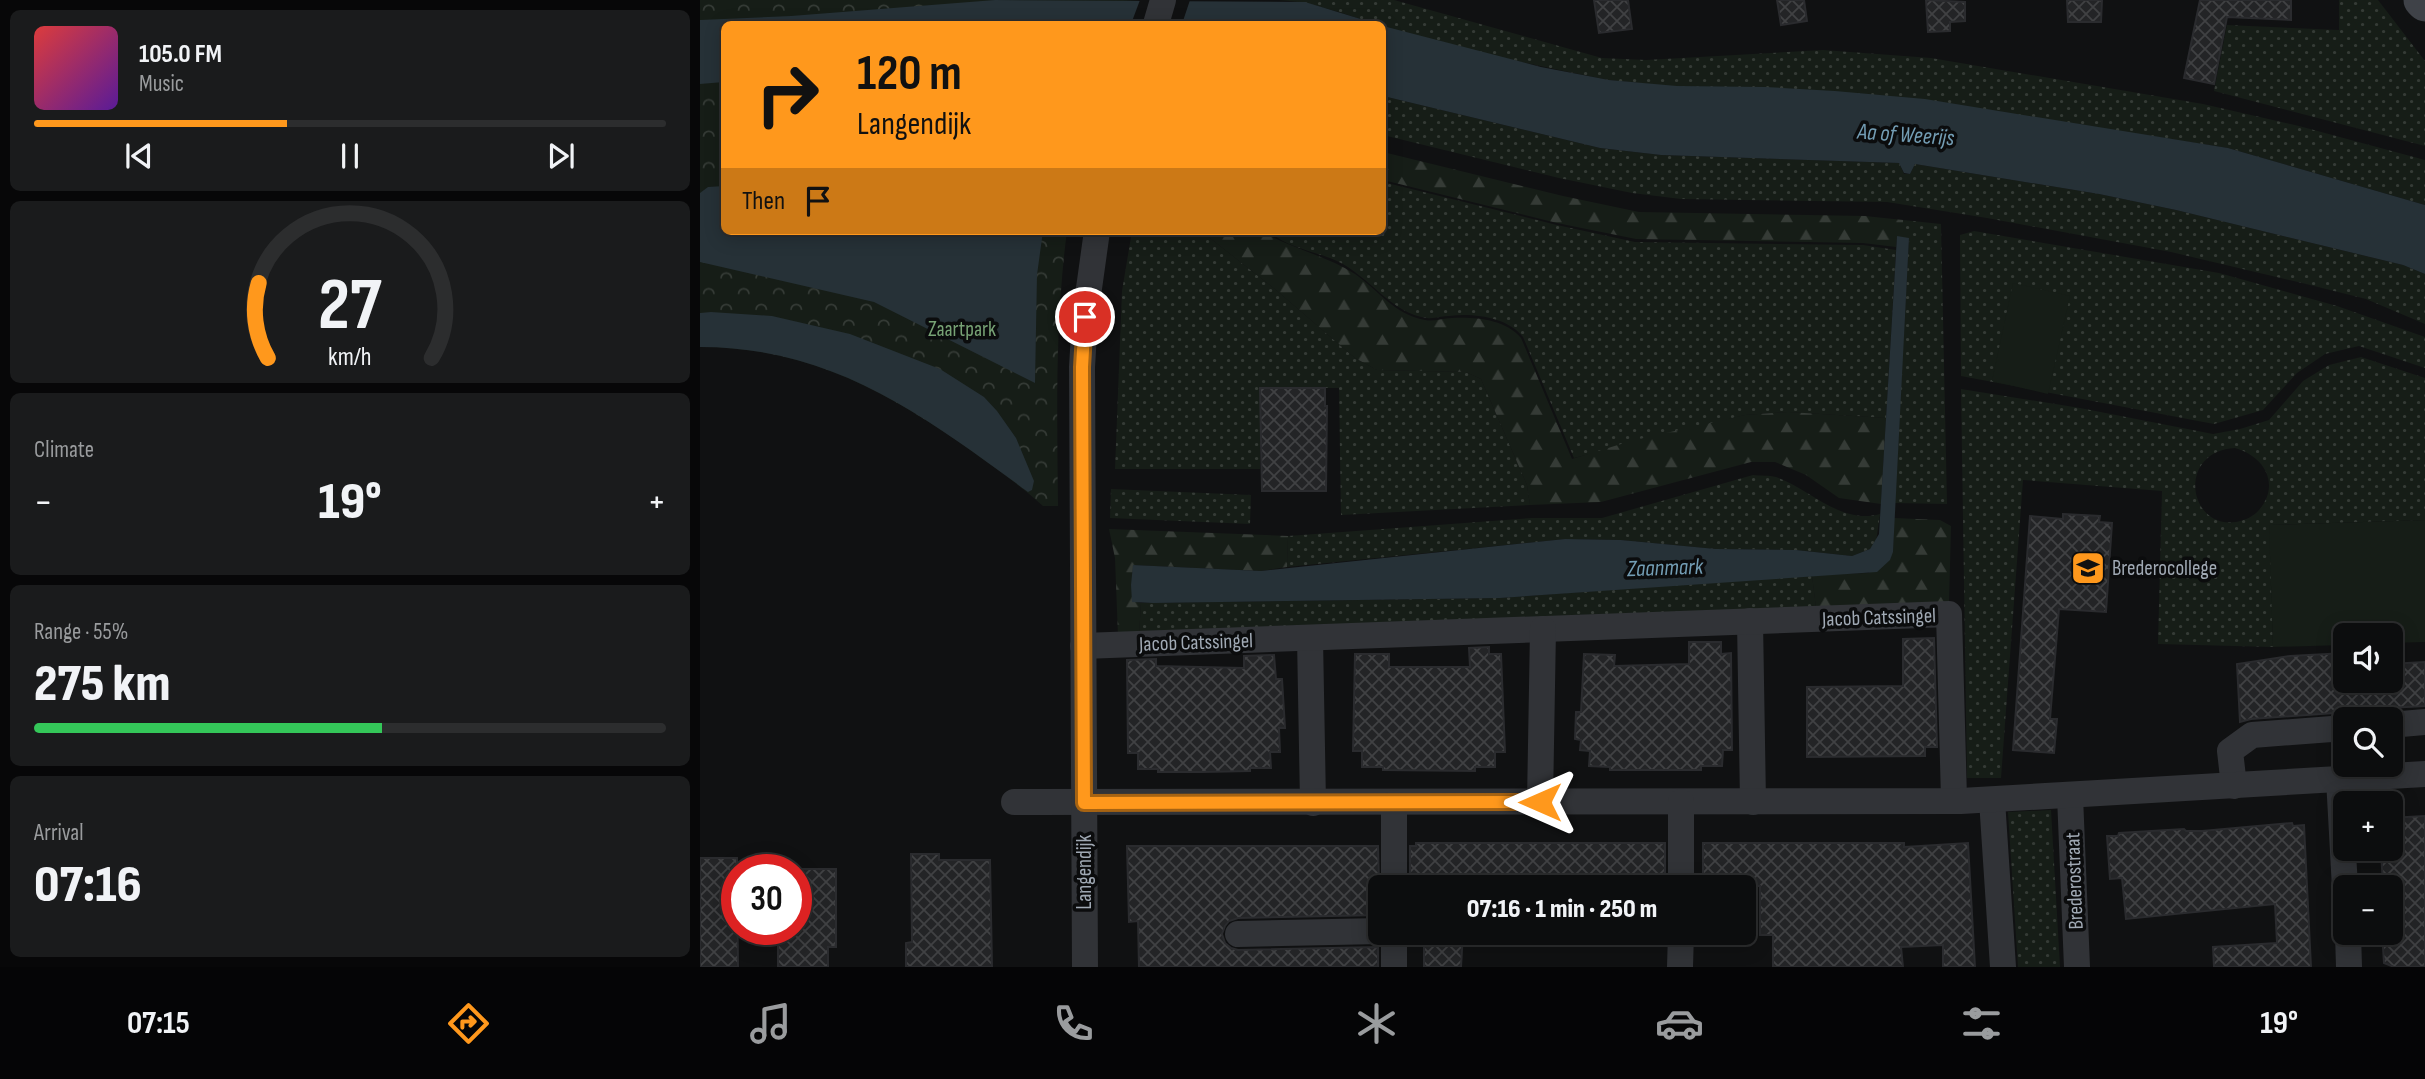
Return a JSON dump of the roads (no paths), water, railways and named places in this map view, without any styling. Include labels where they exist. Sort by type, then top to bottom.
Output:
[{"type":"street","points":[[1157,21],[1163,0]]},
{"type":"street","name":"Langendijk","points":[[1085,967],[1082,367],[1086,304],[1096,235]]},
{"type":"street","name":"Jacob Catssingel","points":[[1083,646],[1949,614],[1954,799]]},
{"type":"street","points":[[1750,621],[1753,802]]},
{"type":"street","points":[[1540,802],[1543,629]]},
{"type":"street","points":[[1310,638],[1312,803]]},
{"type":"street","points":[[2403,724],[2425,722]]},
{"type":"street","points":[[2234,786],[2230,751],[2252,735],[2333,729]]},
{"type":"street","points":[[1014,802],[1992,800],[2425,774]]},
{"type":"street","points":[[2339,779],[2344,875]]},
{"type":"street","name":"Brederostraat","points":[[2070,796],[2077,967]]},
{"type":"street","points":[[1992,800],[2003,967]]},
{"type":"street","points":[[1681,802],[1681,875]]},
{"type":"street","points":[[1394,803],[1394,875]]},
{"type":"street","points":[[1238,934],[1368,931]]},
{"type":"street","points":[[1394,945],[1394,967]]},
{"type":"street","points":[[1681,945],[1681,967]]},
{"type":"street","points":[[2348,945],[2349,967]]},
{"type":"water","points":[[995,0],[1305,2],[1367,21],[721,21],[721,82],[700,84],[700,20],[791,16]]},
{"type":"water","name":"Aa of Weerijs","points":[[1386,27],[1541,67],[1609,80],[1677,86],[1835,91],[1925,99],[2228,148],[2425,205],[2425,274],[2403,265],[2176,210],[2099,194],[1915,164],[1910,174],[1904,173],[1899,163],[1661,155],[1600,148],[1386,97]]},
{"type":"water","points":[[721,186],[721,235],[1042,235],[1037,275],[1035,383],[874,302],[700,262],[700,193],[708,187]]},
{"type":"water","name":"Zaanmark","points":[[1897,236],[1909,238],[1893,552],[1890,560],[1877,572],[1500,598],[1132,602],[1133,565],[1261,571],[1565,539],[1621,540],[1716,549],[1796,550],[1852,556],[1870,549],[1879,534]]},
{"type":"water","points":[[700,313],[772,316],[850,334],[940,369],[984,397],[997,411],[1016,438],[1034,481],[1032,490],[1028,492],[914,413],[876,391],[836,373],[793,359],[748,350],[700,347]]},
{"type":"place","name":"Brederocollege","points":[[2088,568]]},
{"type":"park label","name":"Zaartpark","points":[[962,329]]}]
